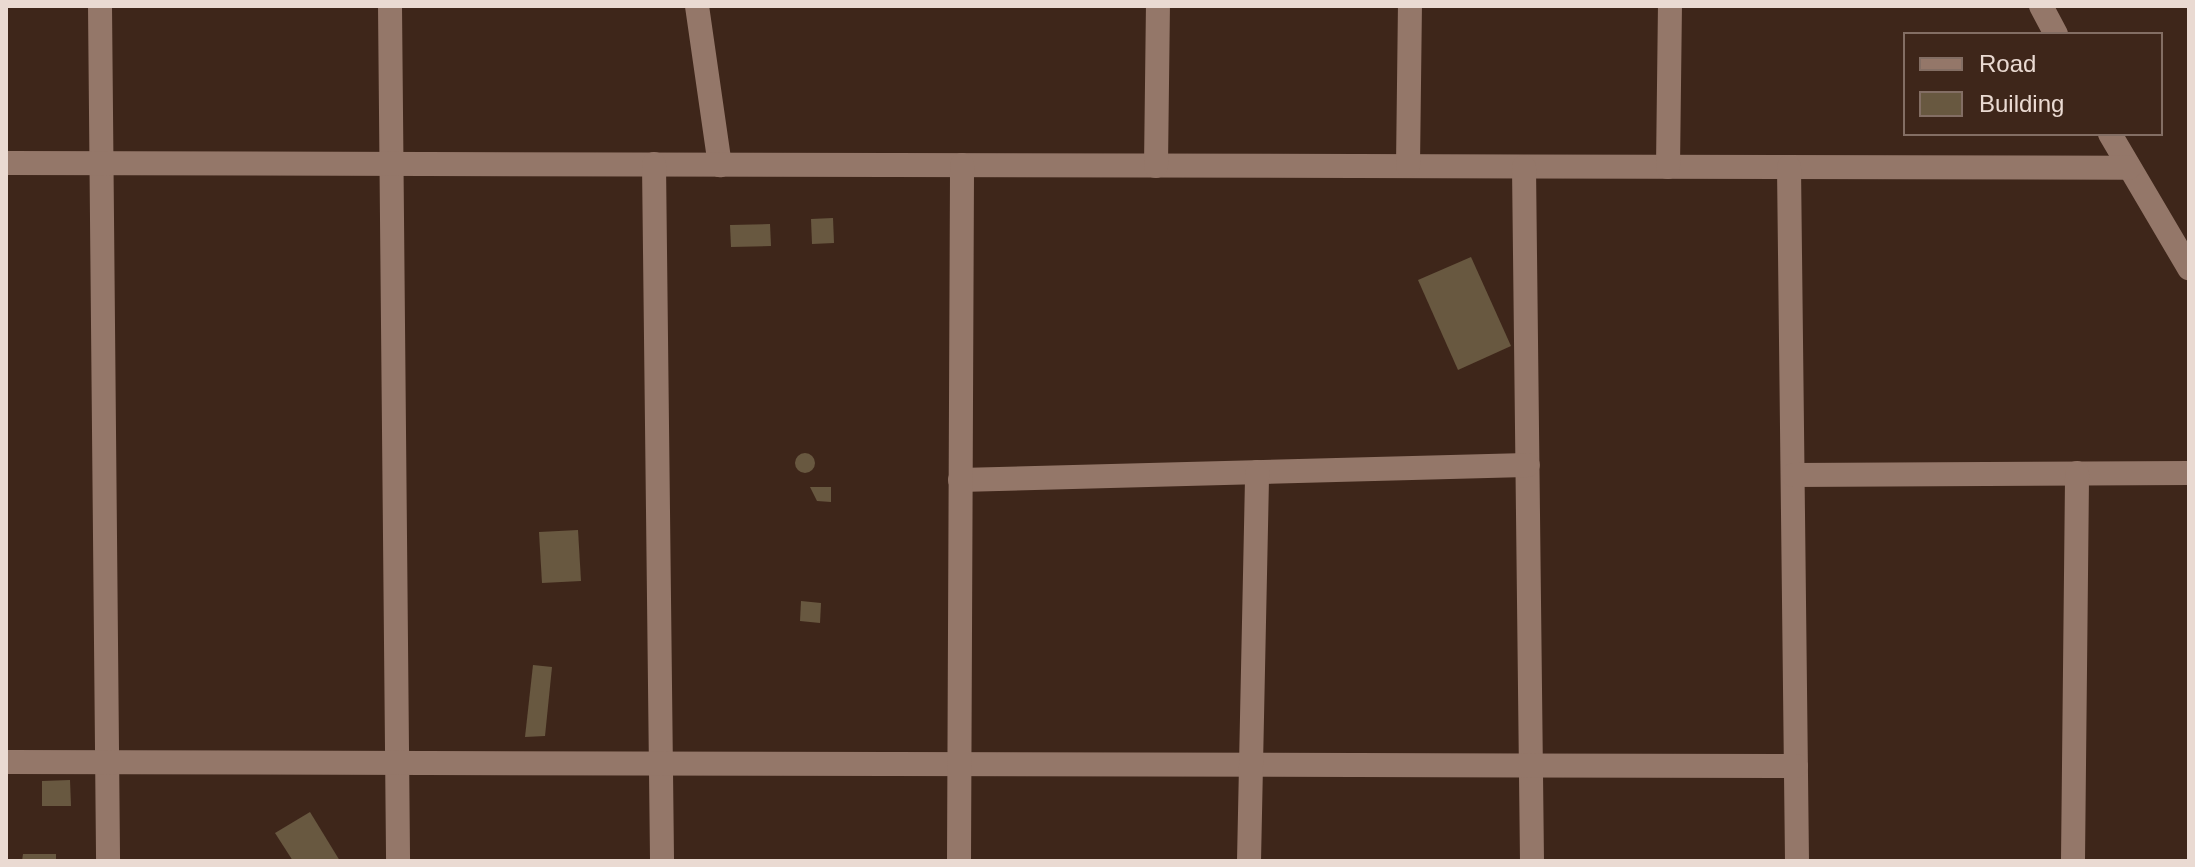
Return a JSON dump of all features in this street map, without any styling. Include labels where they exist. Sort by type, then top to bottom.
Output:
[{"type":"street","points":[[100,6],[99,163],[108,861]]},
{"type":"street","points":[[390,6],[398,861]]},
{"type":"street","points":[[697,6],[720,165]]},
{"type":"street","points":[[1156,166],[1158,6]]},
{"type":"street","points":[[1408,166],[1410,6]]},
{"type":"street","points":[[1668,167],[1670,6]]},
{"type":"street","points":[[2041,6],[2055,32]]},
{"type":"street","points":[[2111,136],[2189,268]]},
{"type":"street","points":[[6,163],[2129,168]]},
{"type":"street","points":[[654,164],[662,861]]},
{"type":"street","points":[[959,861],[962,165]]},
{"type":"street","points":[[1524,167],[1532,861]]},
{"type":"street","points":[[1789,167],[1797,861]]},
{"type":"street","points":[[960,480],[1528,465]]},
{"type":"street","points":[[1249,861],[1257,472]]},
{"type":"street","points":[[2073,861],[2077,473]]},
{"type":"street","points":[[1793,475],[2189,473]]},
{"type":"street","points":[[6,762],[1796,766]]},
{"type":"building","points":[[833,218],[834,243],[812,244],[811,219]]},
{"type":"building","points":[[770,224],[771,246],[731,247],[730,225]]},
{"type":"building","points":[[1471,257],[1511,346],[1458,370],[1418,280]]},
{"type":"building","points":[[805,453],[812,456],[815,463],[812,470],[805,473],[798,470],[795,463],[798,456]]},
{"type":"building","points":[[810,487],[831,487],[831,502],[817,501]]},
{"type":"building","points":[[578,530],[581,581],[542,583],[539,532]]},
{"type":"building","points":[[801,601],[821,603],[820,623],[800,621]]},
{"type":"building","points":[[533,665],[552,667],[545,736],[525,737]]},
{"type":"building","points":[[70,780],[71,806],[42,806],[42,781]]},
{"type":"building","points":[[310,812],[340,861],[293,861],[275,833]]},
{"type":"building","points":[[23,854],[56,854],[56,861],[22,861]]}]
